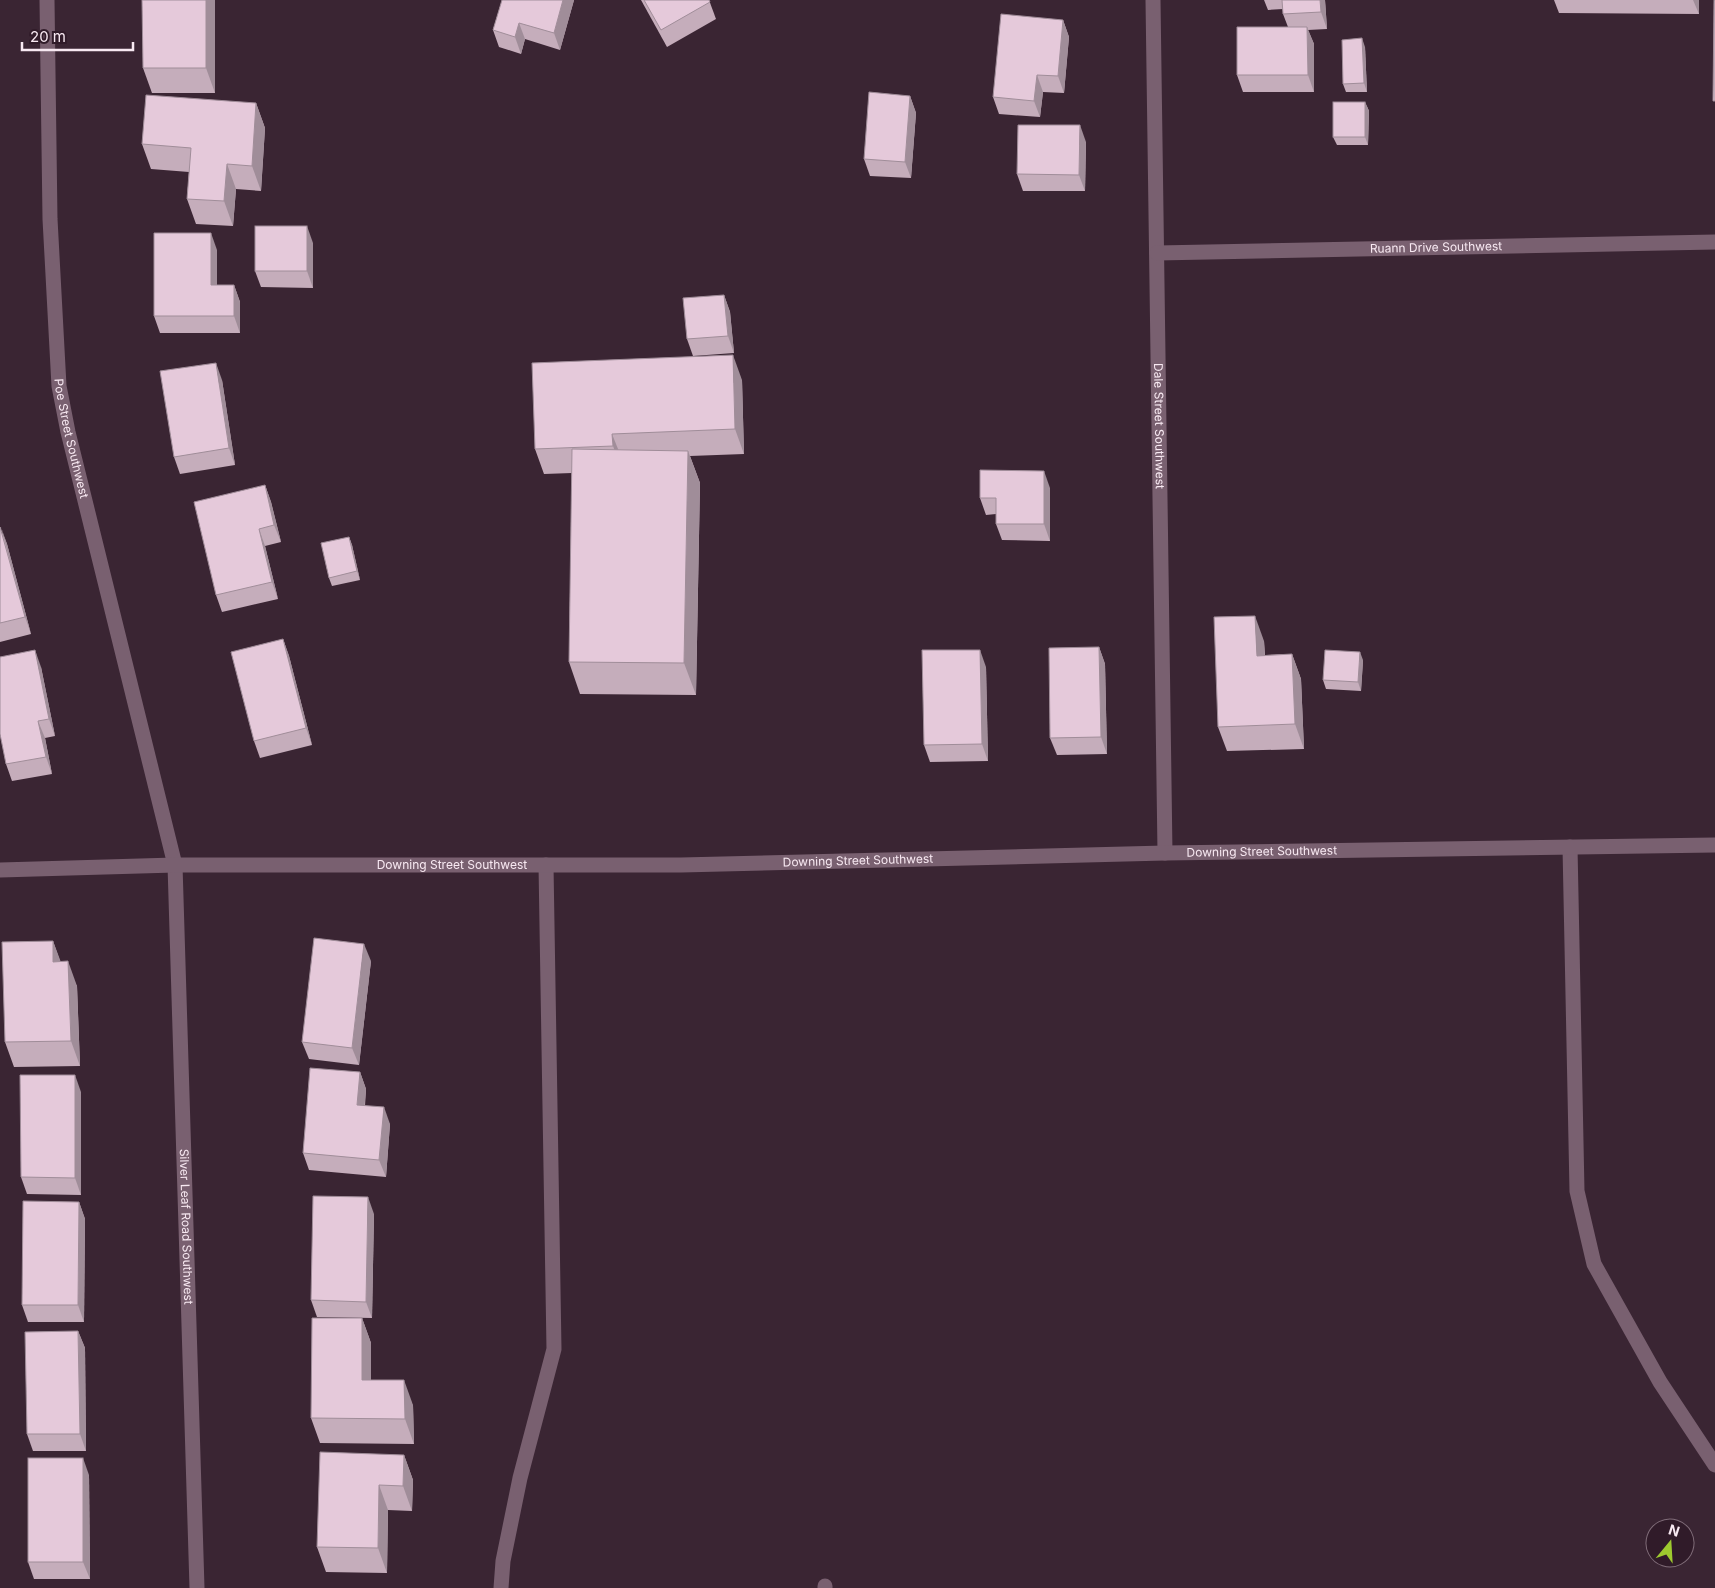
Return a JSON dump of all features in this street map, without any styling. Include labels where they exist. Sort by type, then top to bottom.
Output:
[{"type":"street","name":"Poe Street Southwest","points":[[47,0],[50,220],[59,386],[68,432],[175,865]]},
{"type":"street","name":"Dale Street Southwest","points":[[1153,0],[1158,253],[1164,853]]},
{"type":"street","name":"Ruann Drive Southwest","points":[[1158,253],[1715,242]]},
{"type":"street","name":"Downing Street Southwest","points":[[0,870],[175,865],[681,865],[1164,853],[1715,845]]},
{"type":"street","points":[[1570,847],[1577,1191],[1594,1264],[1660,1382],[1715,1465]]},
{"type":"street","name":"Silver Leaf Road Southwest","points":[[175,865],[197,1588]]},
{"type":"street","points":[[501,1588],[503,1561],[520,1478],[554,1349],[546,865]]},
{"type":"building","points":[[142,0],[206,0],[206,68],[143,68]]},
{"type":"building","points":[[502,0],[563,0],[554,33],[519,23],[515,37],[493,30]]},
{"type":"building","points":[[644,0],[709,0],[710,2],[661,30]]},
{"type":"building","points":[[1282,0],[1320,0],[1321,12],[1283,14]]},
{"type":"building","points":[[1714,0],[1715,101],[1713,101]]},
{"type":"building","points":[[1001,14],[1063,20],[1058,76],[1037,75],[1034,101],[993,97]]},
{"type":"building","points":[[1237,27],[1307,27],[1308,75],[1237,75]]},
{"type":"building","points":[[1362,38],[1364,83],[1343,84],[1342,40]]},
{"type":"building","points":[[869,92],[910,96],[905,162],[864,159]]},
{"type":"building","points":[[146,95],[256,103],[252,166],[227,164],[224,201],[187,199],[191,148],[142,144]]},
{"type":"building","points":[[1333,102],[1365,102],[1365,137],[1333,137]]},
{"type":"building","points":[[1018,125],[1080,125],[1079,175],[1017,174]]},
{"type":"building","points":[[255,226],[307,226],[307,271],[255,271]]},
{"type":"building","points":[[154,233],[211,233],[211,285],[234,285],[234,316],[154,316]]},
{"type":"building","points":[[724,295],[728,336],[687,339],[683,298]]},
{"type":"building","points":[[733,355],[735,429],[612,434],[613,446],[535,449],[532,363]]},
{"type":"building","points":[[216,363],[229,448],[174,457],[160,371]]},
{"type":"building","points":[[572,449],[688,451],[684,663],[569,662]]},
{"type":"building","points":[[980,470],[1044,471],[1044,524],[996,524],[996,498],[980,498]]},
{"type":"building","points":[[265,485],[274,525],[259,529],[272,582],[216,595],[194,502]]},
{"type":"building","points":[[0,527],[25,617],[0,623]]},
{"type":"building","points":[[349,537],[357,571],[329,578],[321,543]]},
{"type":"building","points":[[1255,616],[1257,656],[1292,654],[1295,724],[1218,727],[1214,617]]},
{"type":"building","points":[[283,639],[306,728],[254,741],[231,652]]},
{"type":"building","points":[[1099,647],[1101,737],[1050,738],[1049,648]]},
{"type":"building","points":[[35,650],[49,719],[38,721],[46,757],[6,764],[0,734],[0,657]]},
{"type":"building","points":[[922,650],[980,650],[982,744],[924,745]]},
{"type":"building","points":[[1325,650],[1360,652],[1358,682],[1323,680]]},
{"type":"building","points":[[314,938],[364,944],[352,1048],[302,1042]]},
{"type":"building","points":[[53,941],[53,962],[68,961],[71,1041],[5,1042],[2,942]]},
{"type":"building","points":[[310,1068],[360,1072],[357,1105],[384,1107],[379,1160],[303,1153]]},
{"type":"building","points":[[20,1075],[75,1075],[75,1178],[21,1177]]},
{"type":"building","points":[[313,1196],[368,1197],[366,1302],[311,1300]]},
{"type":"building","points":[[23,1201],[79,1202],[78,1305],[22,1305]]},
{"type":"building","points":[[312,1318],[362,1318],[362,1380],[404,1380],[405,1419],[311,1418]]},
{"type":"building","points":[[78,1331],[80,1434],[27,1434],[25,1332]]},
{"type":"building","points":[[320,1452],[404,1455],[403,1486],[379,1485],[378,1548],[317,1547]]},
{"type":"building","points":[[28,1458],[83,1458],[83,1562],[28,1562]]}]
